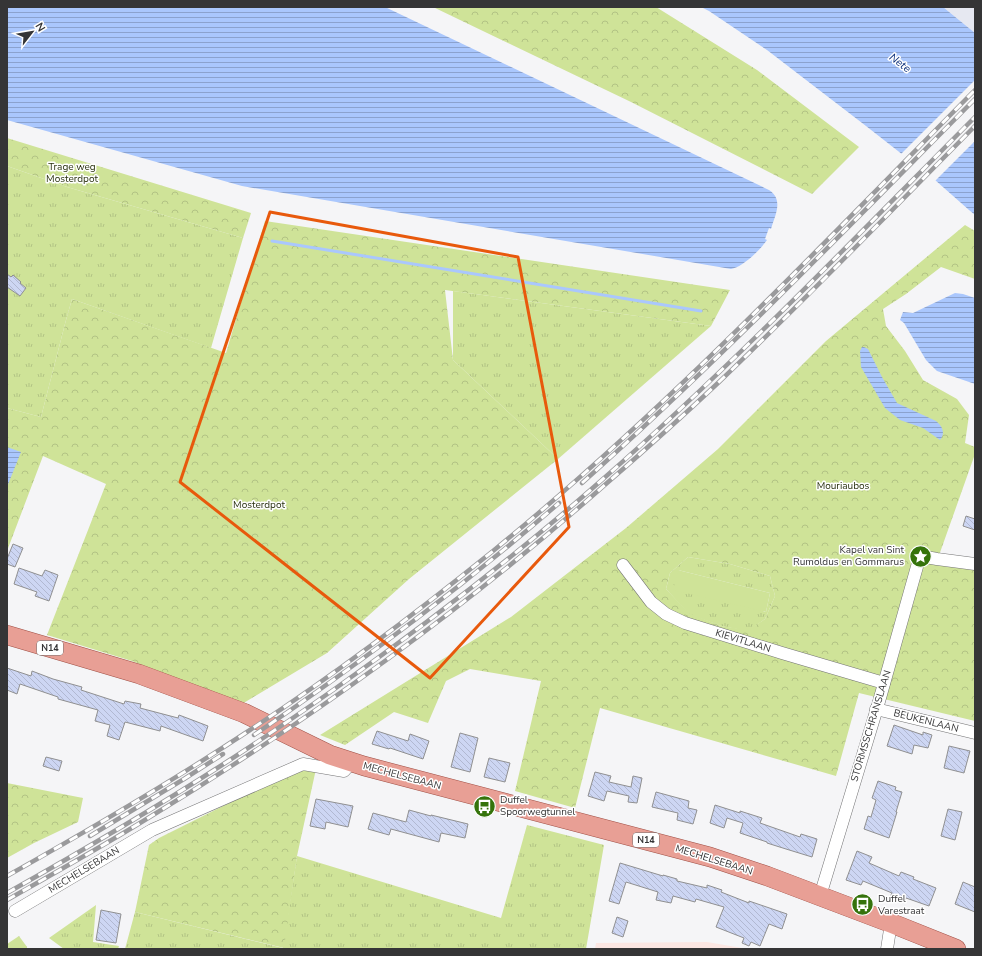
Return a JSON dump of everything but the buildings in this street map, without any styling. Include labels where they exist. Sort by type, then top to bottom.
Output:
[{"type":"main road","name":"MECHELSEBAAN","points":[[7,635],[139,674],[244,713],[316,748],[373,769],[710,857],[820,896]]},
{"type":"main road","name":"N14","points":[[820,896],[956,949]]},
{"type":"street","name":"STORMSSCHRANSLAAN","points":[[820,896],[884,683],[920,556],[975,564]]},
{"type":"street","name":"KIEVITLAAN","points":[[623,565],[650,602],[666,614],[685,623],[884,683]]},
{"type":"street","name":"BEUKENLAAN","points":[[876,709],[975,733]]},
{"type":"street","name":"MECHELSEBAAN","points":[[15,911],[159,827],[303,764],[344,771],[352,762]]},
{"type":"street","points":[[887,949],[891,923]]},
{"type":"highlighted area","points":[[270,212],[518,257],[569,527],[430,678],[180,482]]},
{"type":"shaded area","points":[[943,7],[975,7],[975,33]]},
{"type":"shaded area","points":[[707,942],[748,949],[595,949],[596,943]]},
{"type":"green space","points":[[433,7],[656,7],[757,70],[859,147],[812,194],[631,102]]},
{"type":"green space","name":"Trage weg Mosterdpot","points":[[7,138],[251,213],[243,238],[67,187],[7,166]]},
{"type":"green space","points":[[7,166],[67,187],[243,238],[211,348],[72,299],[41,417],[7,408]]},
{"type":"green space","name":"Mosterdpot","points":[[265,221],[730,290],[711,326],[445,290],[453,360],[558,459],[409,579],[327,653],[242,704],[132,661],[47,635],[106,484],[43,456],[7,551],[7,408],[41,417],[72,299],[226,353]]},
{"type":"green space","name":"Mouriaubos","points":[[965,225],[975,231],[975,279],[941,267],[906,294],[883,309],[886,326],[905,351],[923,380],[957,399],[969,415],[965,443],[975,447],[975,454],[937,561],[975,567],[975,721],[859,693],[836,776],[600,708],[575,808],[515,791],[541,681],[470,669],[446,681],[428,723],[394,712],[345,745],[320,735],[511,617],[626,528],[718,449],[826,341]],"holes":[[[688,557],[730,564],[770,576],[775,596],[765,619],[748,630],[721,626],[689,613],[666,589],[670,573]]]},
{"type":"green space","points":[[453,291],[711,326],[558,459],[453,360]]},
{"type":"green space","points":[[688,557],[730,564],[770,576],[775,596],[765,619],[748,631],[721,626],[689,614],[666,589],[670,573]],"holes":[[[678,570],[770,593],[765,612]]]},
{"type":"green space","points":[[678,570],[770,593],[766,612],[673,590]]},
{"type":"green space","points":[[299,768],[316,769],[297,856],[284,948],[135,912],[149,845],[159,838]]},
{"type":"green space","points":[[7,783],[83,798],[78,822],[7,858]]},
{"type":"green space","points":[[527,825],[604,845],[586,949],[125,949],[135,912],[283,948],[297,856],[501,918]]},
{"type":"green space","points":[[96,905],[93,942],[119,946],[118,949],[64,949],[49,938]]},
{"type":"green space","points":[[19,936],[27,949],[7,949],[7,944]]},
{"type":"water","points":[[7,7],[385,7],[769,190],[776,198],[776,213],[771,229],[769,228],[765,239],[767,240],[764,244],[746,262],[736,268],[731,269],[242,186],[7,120]]},
{"type":"water","name":"Nete","points":[[701,7],[943,7],[975,33],[975,215],[935,180],[767,50]]},
{"type":"water","points":[[955,293],[975,298],[975,384],[937,371],[926,360],[904,323],[900,320],[903,312],[913,313]]},
{"type":"water","points":[[862,347],[868,349],[897,403],[936,421],[940,425],[943,435],[940,440],[923,428],[900,420],[885,408],[861,367],[860,351]]},
{"type":"water","points":[[7,447],[21,452],[7,487]]},
{"type":"pier","points":[[975,80],[975,141],[934,182],[900,155]]},
{"type":"waterway","points":[[272,241],[701,311]]},
{"type":"railway","points":[[7,876],[160,787],[281,709],[374,644],[493,551],[619,442],[680,385],[740,327],[975,90]]},
{"type":"railway","points":[[582,483],[733,342],[975,99]]},
{"type":"railway","points":[[7,893],[89,846],[237,756],[336,688],[405,638],[505,561],[571,507],[699,392],[838,256],[975,117]]},
{"type":"railway","points":[[7,900],[135,826],[272,740],[388,659],[500,574],[621,471],[719,382],[816,287],[975,126]]},
{"type":"railway","points":[[254,735],[336,678],[453,591],[559,503]]},
{"type":"railway","points":[[90,836],[223,754]]},
{"type":"place","name":"Kapel van Sint Rumoldus en Gommarus","points":[[920,556]]},
{"type":"place","name":"Duffel Spoorwegtunnel","points":[[485,806]]},
{"type":"place","name":"Duffel Varestraat","points":[[863,905]]}]
